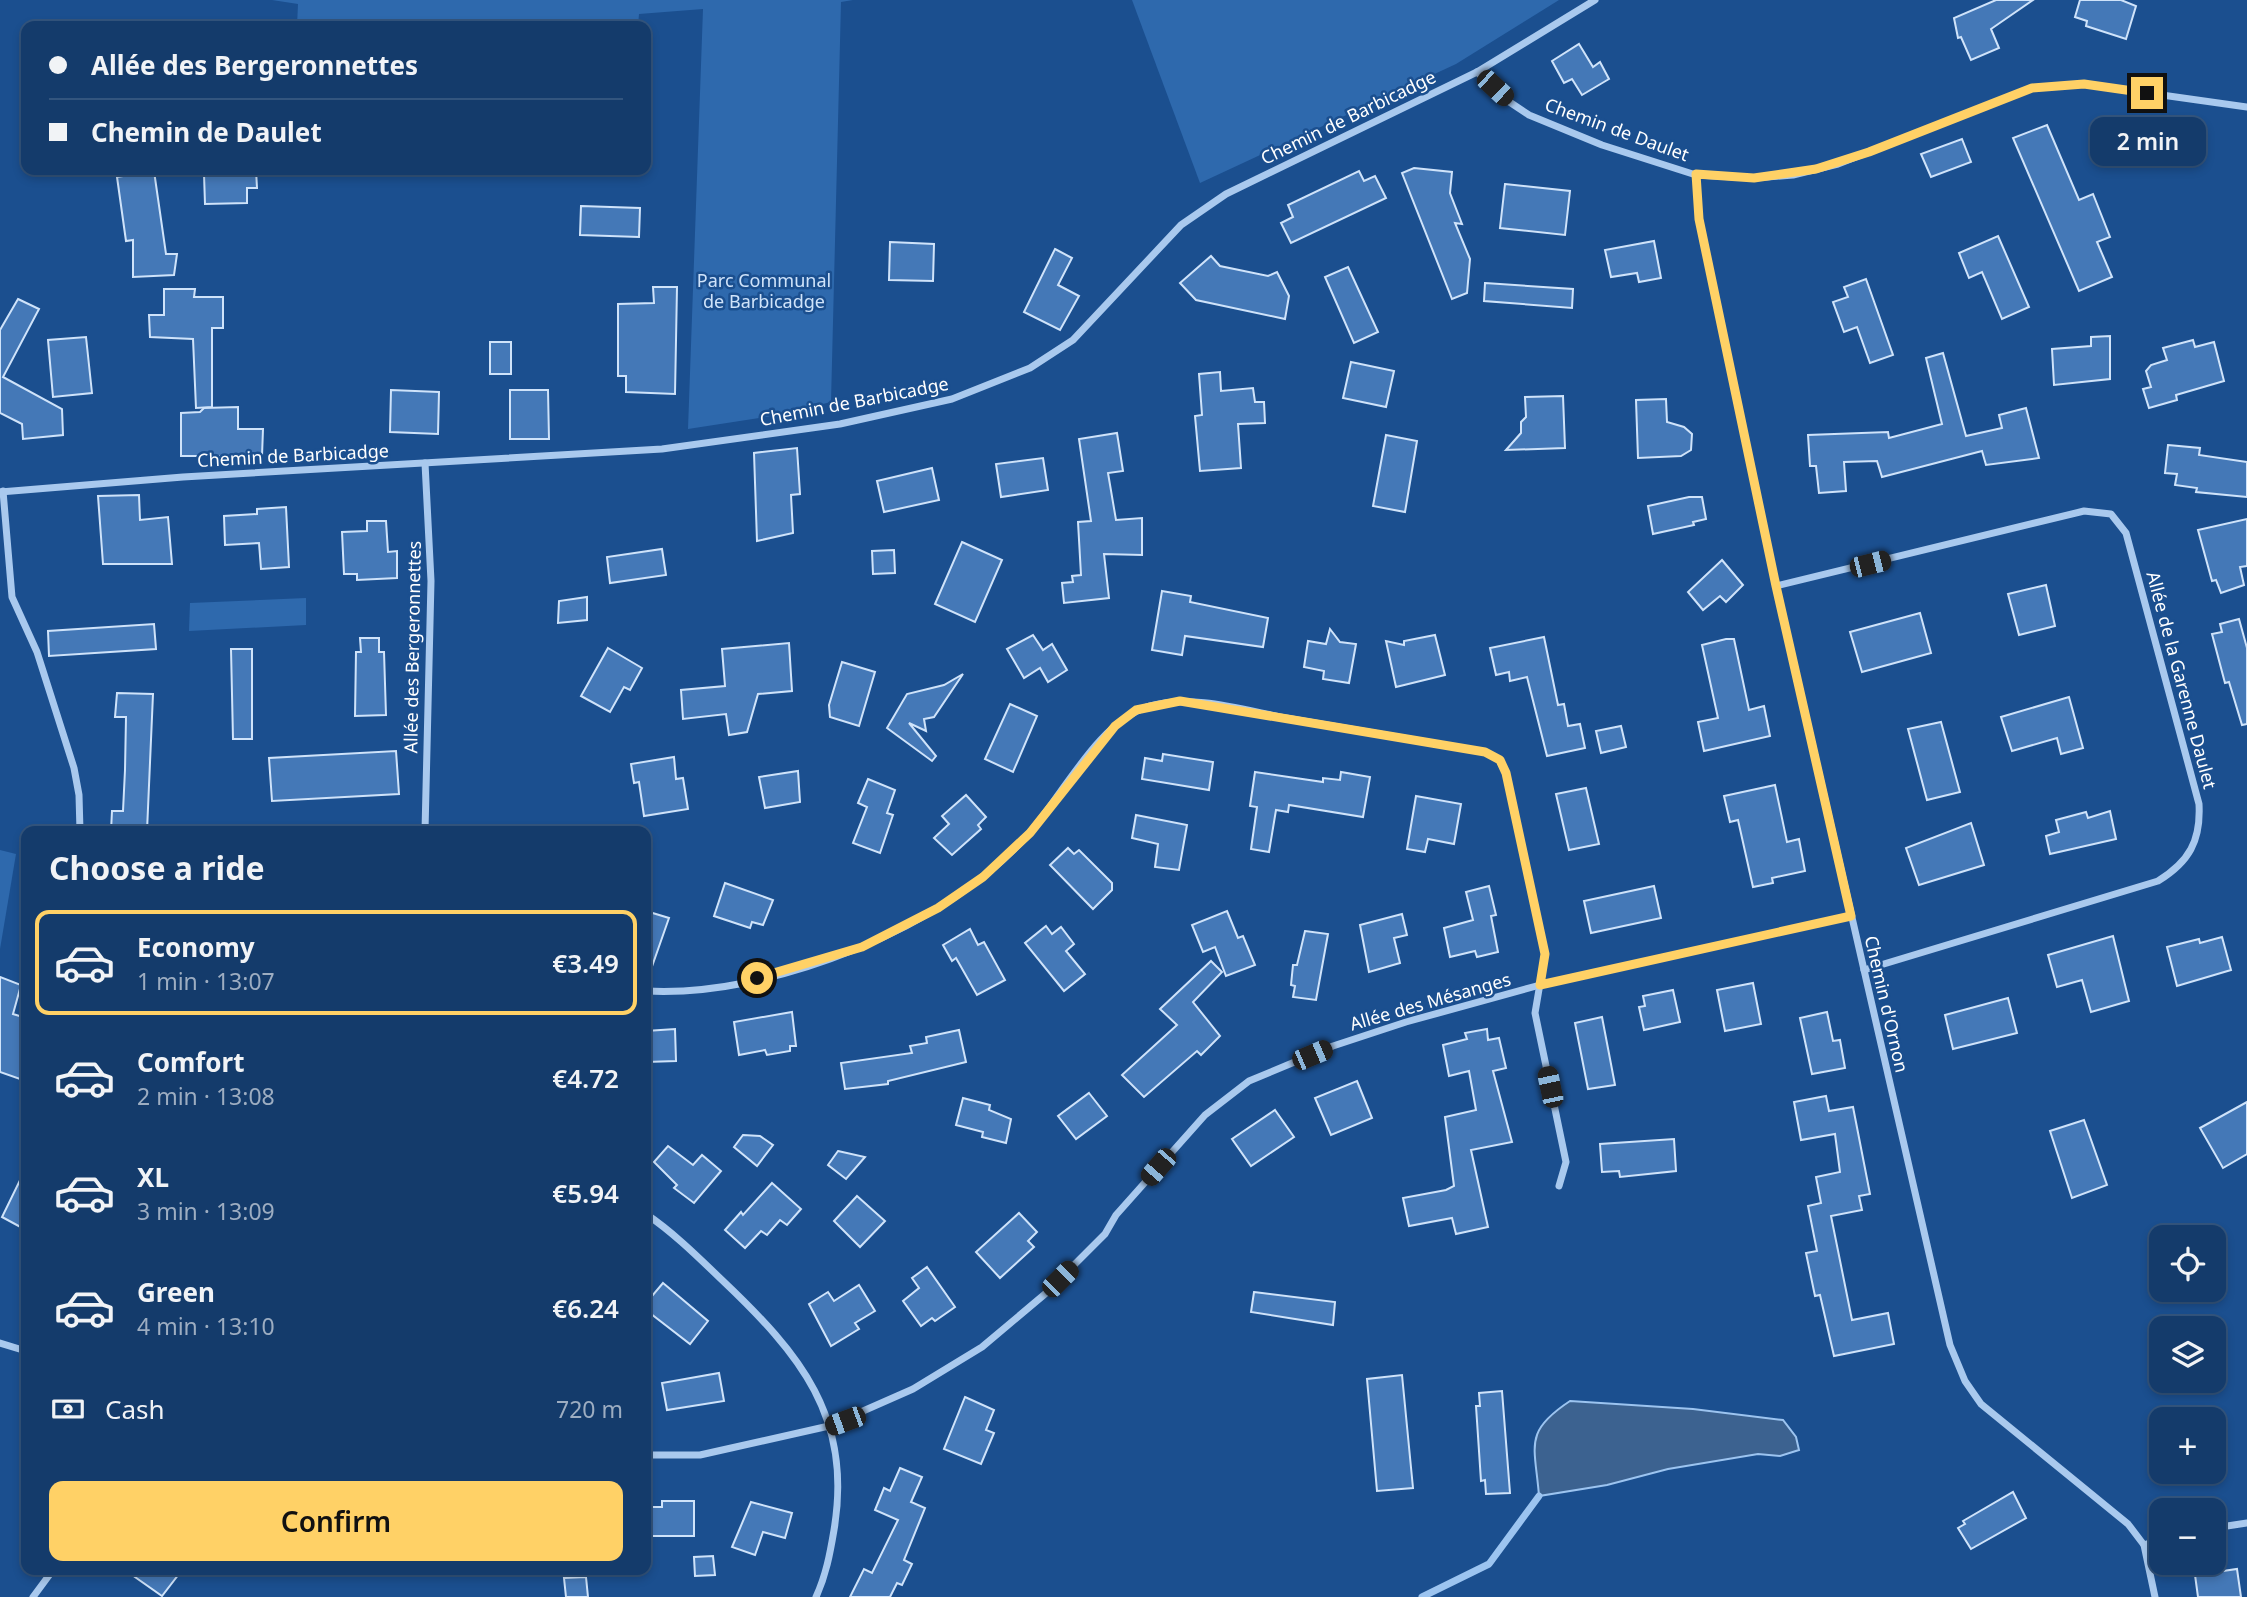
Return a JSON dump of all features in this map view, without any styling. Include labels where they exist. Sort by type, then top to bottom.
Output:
[{"type":"street","name":"Chemin de Barbicadge","points":[[1,491],[662,449],[736,440],[910,409],[986,386],[1030,368],[1073,340],[1173,233],[1226,194],[1477,72],[1595,0]]},
{"type":"street","name":"Chemin de Daulet","points":[[1477,72],[1508,101],[1529,114],[1602,145],[1696,174],[1754,178],[1793,175],[1859,156],[2009,95],[2056,85],[2084,84],[2247,107]]},
{"type":"street","name":"Chemin d'Ornon","points":[[1696,174],[1699,219],[1776,586],[1943,1322],[1965,1381],[1981,1404],[2128,1524],[2144,1545],[2155,1597]]},
{"type":"street","name":"Allée des Bergeronnettes","points":[[425,463],[431,581],[425,826]]},
{"type":"street","points":[[1,491],[12,597],[37,652],[74,768],[79,795],[80,826]]},
{"type":"street","name":"Allée de la Garenne Daulet","points":[[1776,586],[2084,511],[2111,514],[2126,533],[2199,804],[2200,827],[2194,848],[2176,870],[2158,881],[1864,970]]},
{"type":"street","points":[[651,991],[691,991],[732,985],[807,966],[884,939],[938,908],[983,877],[1030,833],[1092,752],[1121,721],[1149,706],[1180,701],[1485,752],[1500,760],[1506,773],[1545,954],[1535,1013],[1566,1162],[1559,1186]]},
{"type":"street","name":"Allée des Mésanges","points":[[651,1455],[700,1455],[830,1426],[913,1389],[982,1347],[1045,1294],[1105,1234],[1116,1215],[1205,1115],[1249,1081],[1333,1046],[1540,985],[1851,916]]},
{"type":"street","points":[[651,1217],[667,1228],[765,1321],[795,1357],[822,1403],[839,1466],[836,1515],[826,1575],[816,1597]]},
{"type":"street","points":[[0,1343],[21,1349]]},
{"type":"street","points":[[2226,1526],[2247,1523]]},
{"type":"street","points":[[2144,1545],[2149,1543]]},
{"type":"street","points":[[33,1597],[49,1575]]},
{"type":"green space","name":"Parc Communal de Barbicadge","points":[[272,0],[853,0],[841,2],[831,402],[772,416],[688,429],[703,9],[639,14],[638,21],[297,21],[298,4]]},
{"type":"green space","points":[[1132,0],[1559,0],[1456,64],[1200,183]]},
{"type":"green space","points":[[306,598],[306,625],[189,631],[190,603]]},
{"type":"green space","points":[[0,850],[16,854],[0,949]]},
{"type":"shaded area","points":[[1570,1401],[1693,1409],[1783,1420],[1796,1437],[1799,1450],[1780,1456],[1758,1454],[1668,1469],[1607,1485],[1539,1496],[1535,1452],[1538,1431],[1555,1412]]},
{"type":"building","points":[[1996,0],[2033,0],[1991,29],[1999,48],[1971,60],[1961,37],[1958,38],[1954,18]]},
{"type":"building","points":[[2080,0],[2121,0],[2136,6],[2126,39],[2086,26],[2087,21],[2075,17]]},
{"type":"building","points":[[1579,44],[1593,67],[1600,62],[1609,79],[1582,95],[1572,79],[1564,83],[1552,61]]},
{"type":"building","points":[[2047,125],[2079,200],[2093,194],[2110,237],[2097,242],[2112,277],[2079,291],[2013,138]]},
{"type":"building","points":[[1962,139],[1971,162],[1931,177],[1921,154]]},
{"type":"building","points":[[1414,168],[1452,172],[1450,193],[1462,224],[1455,223],[1470,259],[1467,293],[1452,299],[1402,173]]},
{"type":"building","points":[[1359,171],[1364,181],[1375,176],[1386,198],[1291,243],[1281,223],[1293,217],[1288,205]]},
{"type":"building","points":[[155,175],[166,254],[177,254],[174,275],[133,277],[133,240],[126,241],[117,177]]},
{"type":"building","points":[[204,175],[256,175],[257,188],[247,188],[247,203],[205,204]]},
{"type":"building","points":[[1505,184],[1570,191],[1565,235],[1500,228]]},
{"type":"building","points":[[581,206],[640,208],[639,237],[580,235]]},
{"type":"building","points":[[1998,236],[2029,307],[2002,319],[1982,272],[1969,278],[1959,253]]},
{"type":"building","points":[[1654,241],[1661,278],[1639,282],[1637,273],[1611,277],[1605,250]]},
{"type":"building","points":[[890,242],[934,244],[933,281],[889,280]]},
{"type":"building","points":[[1055,249],[1072,258],[1058,285],[1079,296],[1060,330],[1024,312]]},
{"type":"building","points":[[1211,256],[1220,266],[1268,276],[1277,272],[1289,296],[1285,319],[1196,300],[1180,283]]},
{"type":"building","points":[[1348,267],[1378,332],[1354,343],[1325,277]]},
{"type":"building","points":[[1866,279],[1893,355],[1870,363],[1857,327],[1844,332],[1833,302],[1848,297],[1844,287]]},
{"type":"building","points":[[1485,283],[1573,289],[1572,308],[1484,301]]},
{"type":"building","points":[[653,287],[677,287],[675,394],[626,392],[626,376],[618,376],[618,304],[654,303]]},
{"type":"building","points":[[164,289],[195,289],[194,297],[223,297],[223,328],[212,328],[212,407],[196,408],[193,339],[150,337],[149,315],[164,315]]},
{"type":"building","points":[[18,299],[39,309],[3,377],[62,409],[63,435],[23,439],[22,424],[0,413],[0,330]]},
{"type":"building","points":[[2110,336],[2110,379],[2054,385],[2052,349],[2091,346],[2091,337]]},
{"type":"building","points":[[86,337],[92,393],[53,397],[48,340]]},
{"type":"building","points":[[2193,340],[2195,347],[2214,342],[2224,381],[2176,395],[2177,400],[2149,408],[2143,389],[2151,387],[2146,371],[2151,365],[2167,360],[2163,348]]},
{"type":"building","points":[[490,342],[511,342],[511,374],[490,374]]},
{"type":"building","points":[[1943,353],[1966,436],[2002,428],[1999,415],[2026,408],[2039,458],[1986,465],[1982,451],[1882,477],[1877,461],[1844,462],[1846,491],[1819,493],[1816,466],[1810,466],[1808,435],[1888,432],[1889,438],[1942,424],[1926,358]]},
{"type":"building","points":[[1351,362],[1394,371],[1386,407],[1343,398]]},
{"type":"building","points":[[1220,372],[1221,391],[1253,388],[1255,402],[1264,402],[1265,423],[1238,424],[1241,468],[1200,471],[1195,416],[1202,415],[1199,374]]},
{"type":"building","points":[[391,390],[439,392],[438,434],[390,432]]},
{"type":"building","points":[[510,390],[548,390],[549,439],[510,439]]},
{"type":"building","points":[[1563,396],[1565,448],[1506,450],[1521,433],[1521,422],[1526,417],[1525,397]]},
{"type":"building","points":[[1666,399],[1667,422],[1684,427],[1692,434],[1691,450],[1681,456],[1638,458],[1636,400]]},
{"type":"building","points":[[238,407],[238,429],[263,429],[262,456],[181,456],[181,413],[200,412],[204,408]]},
{"type":"building","points":[[1117,433],[1123,471],[1108,473],[1116,520],[1142,518],[1142,555],[1104,554],[1109,598],[1064,603],[1062,583],[1073,582],[1072,576],[1081,575],[1078,522],[1091,521],[1079,439]]},
{"type":"building","points":[[1386,435],[1417,441],[1405,512],[1373,506]]},
{"type":"building","points":[[2168,445],[2200,448],[2199,455],[2247,462],[2247,497],[2196,492],[2197,488],[2175,485],[2177,474],[2165,473]]},
{"type":"building","points":[[797,448],[800,494],[791,495],[793,533],[757,541],[754,453]]},
{"type":"building","points":[[1043,458],[1048,490],[1001,497],[996,464]]},
{"type":"building","points":[[932,468],[939,500],[884,512],[877,481]]},
{"type":"building","points":[[139,495],[140,520],[168,517],[172,564],[103,564],[98,496]]},
{"type":"building","points":[[1689,497],[1702,497],[1706,519],[1693,522],[1694,525],[1653,534],[1648,506]]},
{"type":"building","points":[[286,507],[289,567],[261,569],[259,543],[225,545],[224,516],[257,514],[257,509]]},
{"type":"building","points":[[2247,519],[2247,566],[2240,567],[2244,585],[2221,593],[2216,580],[2212,581],[2198,530]]},
{"type":"building","points":[[367,521],[386,521],[388,552],[397,551],[397,578],[357,580],[357,574],[344,574],[342,532],[367,531]]},
{"type":"building","points":[[962,542],[1002,560],[975,622],[935,604]]},
{"type":"building","points":[[662,549],[666,575],[610,583],[607,557]]},
{"type":"building","points":[[894,550],[895,573],[873,574],[872,551]]},
{"type":"building","points":[[1722,560],[1743,585],[1726,602],[1720,596],[1703,610],[1688,592]]},
{"type":"building","points":[[2046,585],[2055,626],[2019,635],[2008,594]]},
{"type":"building","points":[[1162,591],[1191,596],[1190,602],[1268,618],[1263,647],[1185,636],[1182,655],[1152,650]]},
{"type":"building","points":[[587,597],[587,620],[558,623],[559,601]]},
{"type":"building","points":[[1920,613],[1931,653],[1862,672],[1850,632]]},
{"type":"building","points":[[2239,619],[2247,648],[2247,724],[2242,725],[2229,682],[2225,683],[2212,634],[2222,632],[2220,624]]},
{"type":"building","points":[[154,624],[156,649],[49,656],[48,631]]},
{"type":"building","points":[[1330,629],[1340,642],[1356,644],[1349,683],[1323,679],[1324,671],[1304,667],[1308,641],[1326,644]]},
{"type":"building","points":[[1033,635],[1043,650],[1052,644],[1067,670],[1048,682],[1040,668],[1024,678],[1007,649]]},
{"type":"building","points":[[1435,635],[1445,675],[1396,687],[1386,641],[1404,645],[1404,641]]},
{"type":"building","points":[[1544,637],[1558,705],[1564,704],[1568,726],[1580,724],[1585,748],[1547,756],[1527,677],[1510,681],[1509,672],[1496,675],[1490,648]]},
{"type":"building","points":[[360,638],[379,638],[379,652],[384,652],[386,715],[355,716],[356,652],[361,652]]},
{"type":"building","points":[[1734,639],[1749,710],[1764,706],[1770,736],[1704,751],[1698,722],[1718,718],[1702,645]]},
{"type":"building","points":[[789,643],[792,691],[758,694],[747,732],[729,735],[726,714],[683,719],[681,690],[725,686],[722,649]]},
{"type":"building","points":[[608,648],[642,668],[630,690],[624,687],[610,712],[581,696]]},
{"type":"building","points":[[231,649],[252,649],[252,739],[233,739]]},
{"type":"building","points":[[842,662],[875,672],[859,726],[830,717],[829,705]]},
{"type":"building","points":[[963,674],[934,717],[924,719],[926,731],[909,723],[936,756],[932,761],[887,728],[907,694],[944,685]]},
{"type":"building","points":[[117,693],[153,694],[147,826],[111,826],[112,811],[123,811],[125,770],[126,717],[115,717]]},
{"type":"building","points":[[2069,697],[2083,748],[2061,754],[2057,738],[2012,751],[2001,717]]},
{"type":"building","points":[[1010,704],[1037,716],[1013,772],[985,759]]},
{"type":"building","points":[[1941,722],[1960,792],[1927,800],[1908,729]]},
{"type":"building","points":[[1621,726],[1626,747],[1601,753],[1596,731]]},
{"type":"building","points":[[396,751],[399,794],[272,801],[269,758]]},
{"type":"building","points":[[1163,754],[1213,762],[1209,790],[1142,779],[1145,758],[1162,761]]},
{"type":"building","points":[[674,757],[676,779],[683,778],[688,809],[644,816],[639,782],[634,783],[631,764]]},
{"type":"building","points":[[798,771],[800,802],[765,808],[759,777]]},
{"type":"building","points":[[1255,772],[1323,782],[1323,778],[1340,780],[1341,772],[1370,777],[1363,817],[1289,805],[1288,812],[1276,810],[1269,852],[1251,849],[1257,807],[1250,806]]},
{"type":"building","points":[[868,779],[895,790],[887,813],[893,815],[880,853],[853,843],[867,807],[858,803]]},
{"type":"building","points":[[1775,785],[1787,842],[1799,839],[1805,871],[1772,878],[1773,883],[1753,887],[1738,820],[1730,822],[1724,796]]},
{"type":"building","points":[[1586,788],[1599,844],[1569,850],[1556,794]]},
{"type":"building","points":[[966,795],[986,817],[978,825],[981,829],[952,855],[934,838],[949,824],[942,816]]},
{"type":"building","points":[[1416,796],[1461,804],[1454,844],[1428,839],[1425,852],[1407,849]]},
{"type":"building","points":[[2110,811],[2116,839],[2050,854],[2046,836],[2059,832],[2056,820],[2086,812],[2088,818]]},
{"type":"building","points":[[1136,815],[1187,825],[1179,870],[1155,867],[1158,844],[1132,838]]},
{"type":"building","points":[[1971,823],[1984,865],[1919,885],[1906,848]]},
{"type":"building","points":[[1068,848],[1074,854],[1079,850],[1112,883],[1112,890],[1093,909],[1050,865]]},
{"type":"building","points":[[725,883],[773,900],[763,925],[752,922],[750,928],[714,916]]},
{"type":"building","points":[[1489,886],[1496,915],[1491,916],[1498,952],[1477,957],[1475,951],[1450,957],[1444,928],[1473,920],[1466,892]]},
{"type":"building","points":[[1654,886],[1661,918],[1591,933],[1584,901]]},
{"type":"building","points":[[1227,911],[1238,938],[1243,936],[1255,965],[1226,976],[1215,947],[1203,952],[1192,925]]},
{"type":"building","points":[[651,913],[669,918],[651,969]]},
{"type":"building","points":[[1402,914],[1407,935],[1394,938],[1400,963],[1369,972],[1360,925]]},
{"type":"building","points":[[1046,926],[1052,934],[1061,927],[1074,944],[1066,951],[1085,974],[1064,991],[1025,943]]},
{"type":"building","points":[[970,929],[978,945],[984,942],[1005,980],[977,995],[956,958],[952,961],[943,945]]},
{"type":"building","points":[[1305,931],[1328,934],[1316,1000],[1293,997],[1295,986],[1291,985],[1293,965],[1297,965]]},
{"type":"building","points":[[2113,936],[2129,1001],[2091,1012],[2082,980],[2057,987],[2048,955]]},
{"type":"building","points":[[2222,937],[2231,970],[2177,986],[2167,947],[2199,939],[2200,943]]},
{"type":"building","points":[[1211,961],[1222,972],[1193,1002],[1220,1036],[1201,1055],[1197,1051],[1144,1097],[1122,1075],[1177,1025],[1160,1009]]},
{"type":"building","points":[[0,977],[21,985],[13,1014],[21,1016],[21,1076],[20,1079],[0,1072]]},
{"type":"building","points":[[1753,983],[1761,1024],[1725,1031],[1717,990]]},
{"type":"building","points":[[1673,990],[1680,1022],[1644,1030],[1639,1007],[1645,1006],[1643,996]]},
{"type":"building","points":[[2008,998],[2017,1033],[1953,1049],[1945,1015]]},
{"type":"building","points":[[792,1012],[796,1046],[790,1046],[790,1051],[767,1055],[765,1050],[739,1055],[734,1022]]},
{"type":"building","points":[[1827,1012],[1833,1041],[1840,1040],[1845,1068],[1812,1074],[1800,1018]]},
{"type":"building","points":[[1602,1017],[1615,1085],[1588,1089],[1575,1023]]},
{"type":"building","points":[[675,1029],[676,1061],[651,1062],[651,1031]]},
{"type":"building","points":[[1487,1029],[1488,1040],[1499,1038],[1506,1068],[1493,1071],[1512,1142],[1471,1150],[1488,1227],[1456,1234],[1452,1218],[1409,1226],[1403,1198],[1454,1186],[1445,1117],[1476,1110],[1469,1071],[1449,1076],[1443,1045],[1467,1039],[1465,1033]]},
{"type":"building","points":[[959,1030],[966,1062],[888,1081],[888,1084],[845,1089],[841,1063],[912,1053],[910,1046],[927,1043],[926,1037]]},
{"type":"building","points":[[1357,1081],[1372,1118],[1331,1135],[1315,1098]]},
{"type":"building","points":[[1089,1093],[1107,1116],[1076,1139],[1058,1116]]},
{"type":"building","points":[[1826,1096],[1829,1111],[1853,1107],[1870,1194],[1859,1196],[1862,1210],[1831,1216],[1852,1320],[1888,1313],[1894,1344],[1834,1356],[1820,1295],[1815,1296],[1806,1253],[1817,1251],[1808,1206],[1821,1203],[1816,1177],[1840,1172],[1835,1134],[1801,1140],[1794,1102]]},
{"type":"building","points":[[963,1098],[990,1105],[989,1110],[1011,1119],[1006,1143],[982,1137],[983,1132],[956,1125]]},
{"type":"building","points":[[2247,1102],[2247,1154],[2223,1168],[2200,1128]]},
{"type":"building","points":[[1275,1110],[1294,1137],[1251,1166],[1232,1139]]},
{"type":"building","points":[[2084,1120],[2107,1185],[2072,1198],[2050,1131]]},
{"type":"building","points":[[743,1135],[760,1136],[773,1145],[757,1166],[734,1147]]},
{"type":"building","points":[[1674,1139],[1676,1171],[1620,1177],[1619,1171],[1602,1172],[1600,1144]]},
{"type":"building","points":[[668,1146],[693,1165],[702,1155],[721,1171],[694,1203],[674,1188],[677,1185],[654,1162]]},
{"type":"building","points":[[838,1151],[865,1157],[846,1179],[828,1165]]},
{"type":"building","points":[[21,1178],[21,1227],[2,1217]]},
{"type":"building","points":[[772,1183],[801,1209],[787,1225],[780,1220],[767,1235],[761,1231],[745,1248],[725,1230],[741,1212],[743,1215]]},
{"type":"building","points":[[857,1196],[885,1221],[860,1247],[834,1221]]},
{"type":"building","points":[[1019,1213],[1037,1232],[1028,1241],[1034,1247],[1000,1278],[976,1252]]},
{"type":"building","points":[[927,1267],[955,1307],[935,1321],[932,1318],[921,1326],[903,1301],[919,1288],[912,1278]]},
{"type":"building","points":[[663,1283],[708,1321],[690,1344],[651,1314],[651,1297]]},
{"type":"building","points":[[859,1285],[875,1311],[855,1323],[859,1329],[831,1346],[809,1304],[828,1292],[834,1301]]},
{"type":"building","points":[[1254,1292],[1335,1302],[1333,1325],[1251,1312]]},
{"type":"building","points":[[719,1373],[724,1401],[667,1410],[662,1383]]},
{"type":"building","points":[[1402,1375],[1413,1488],[1377,1491],[1367,1379]]},
{"type":"building","points":[[1502,1391],[1510,1493],[1486,1494],[1485,1480],[1481,1481],[1476,1406],[1480,1406],[1479,1393]]},
{"type":"building","points":[[965,1397],[994,1410],[986,1430],[994,1433],[981,1464],[944,1449]]},
{"type":"building","points":[[900,1468],[922,1477],[911,1502],[925,1508],[904,1560],[912,1564],[902,1585],[897,1583],[890,1597],[850,1597],[864,1569],[872,1573],[898,1520],[875,1510],[884,1488],[890,1491]]},
{"type":"building","points":[[2013,1492],[2026,1518],[1971,1549],[1958,1528],[1965,1524],[1963,1521]]},
{"type":"building","points":[[662,1501],[694,1501],[694,1536],[651,1536],[651,1507],[662,1507]]},
{"type":"building","points":[[751,1502],[792,1513],[785,1538],[763,1532],[755,1555],[732,1547]]},
{"type":"building","points":[[713,1556],[715,1575],[695,1576],[694,1557]]},
{"type":"building","points":[[2237,1569],[2241,1597],[2198,1597],[2195,1575],[2226,1575],[2226,1571]]},
{"type":"building","points":[[132,1575],[178,1575],[162,1596]]},
{"type":"building","points":[[586,1577],[588,1597],[566,1597],[564,1578]]},
{"type":"waterway","points":[[1422,1597],[1489,1564],[1539,1496]]},
{"type":"route","points":[[757,978],[807,966],[884,939],[938,908],[983,877],[1030,833],[1115,726],[1136,710],[1180,701],[1485,752],[1500,760],[1506,773],[1545,954],[1540,985],[1851,916],[1776,586],[1699,219],[1696,174],[1754,178],[1793,175],[1869,152],[2032,88],[2084,84],[2147,93]]}]
